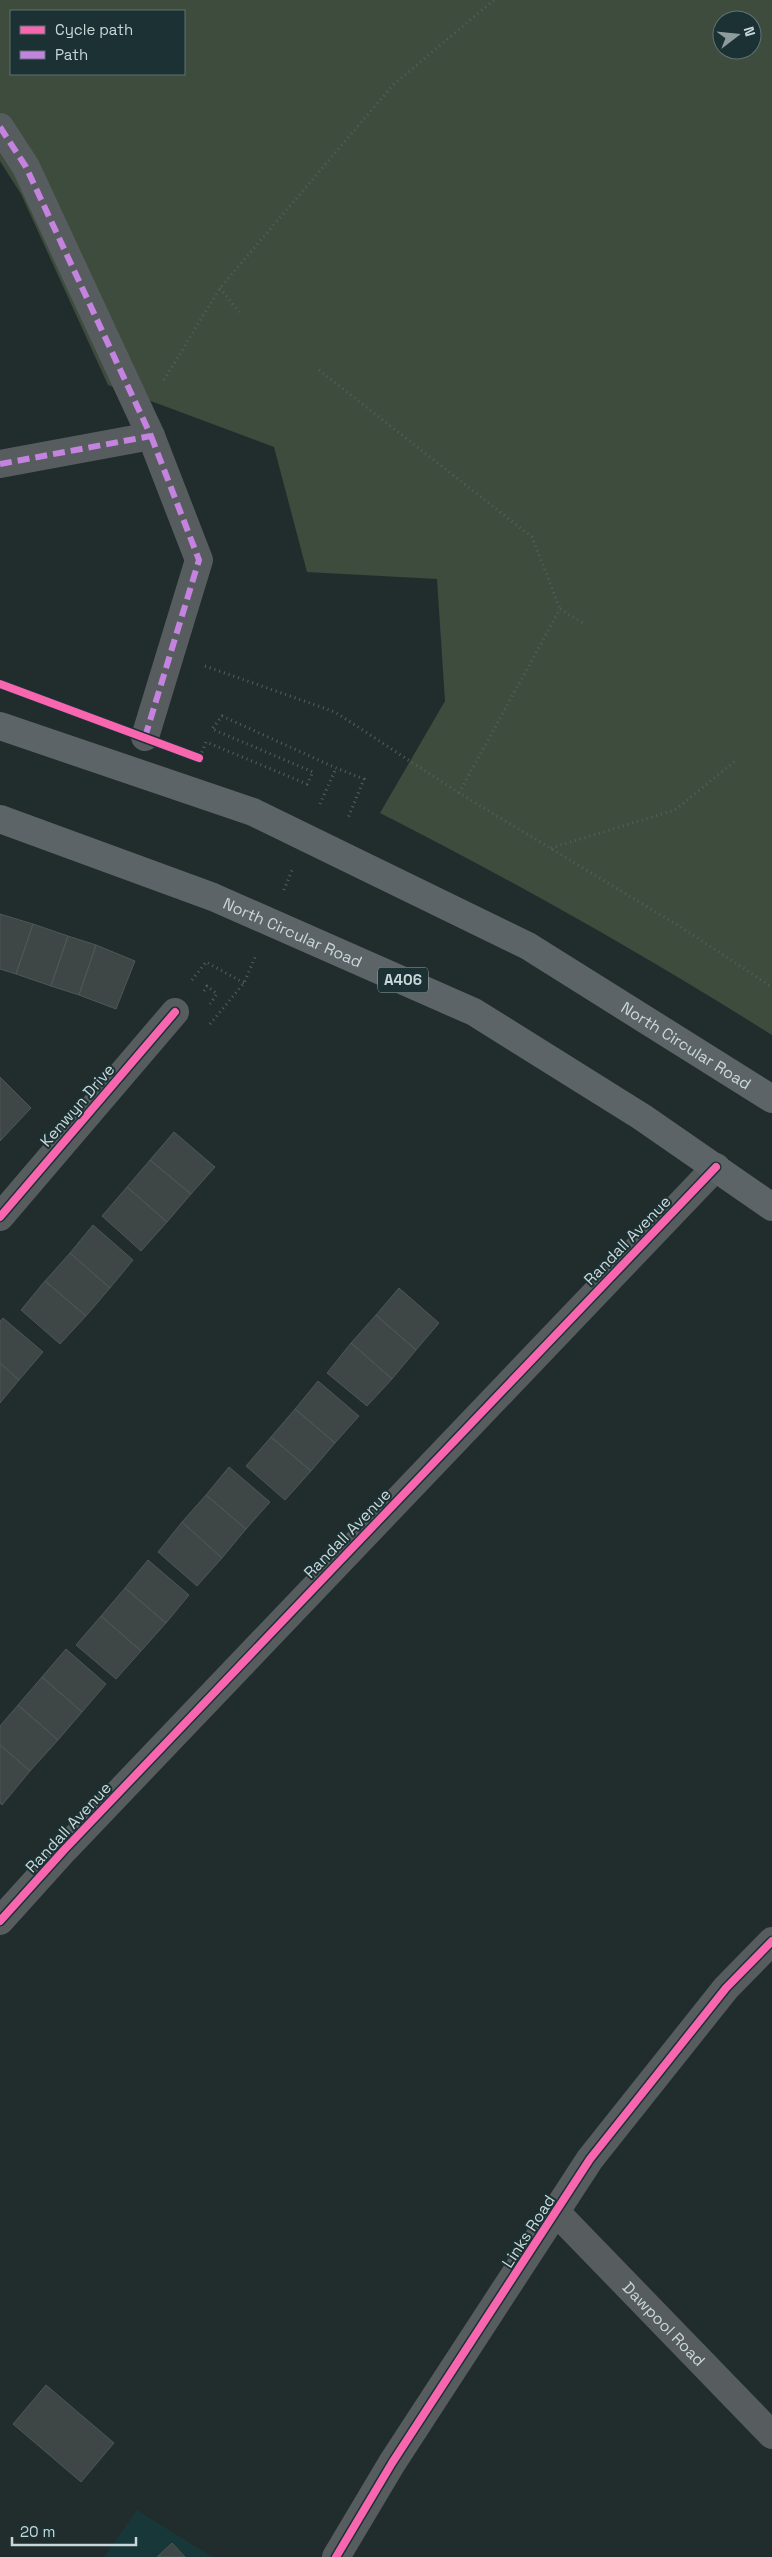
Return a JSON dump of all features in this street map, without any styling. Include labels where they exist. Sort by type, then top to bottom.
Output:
[{"type":"highway","name":"North Circular Road","points":[[0,726],[253,812],[528,946],[772,1099]]},
{"type":"highway","name":"North Circular Road","points":[[0,819],[213,897],[474,1012],[642,1117],[772,1207]]},
{"type":"street","points":[[0,127],[26,167],[152,436],[198,560],[145,737]]},
{"type":"street","points":[[0,464],[152,436]]},
{"type":"street","name":"Kenwyn Drive","points":[[0,1217],[176,1012]]},
{"type":"street","name":"Randall Avenue","points":[[0,1921],[64,1850],[716,1167]]},
{"type":"street","name":"Links Road","points":[[336,2557],[392,2463],[596,2151],[726,1988],[772,1941]]},
{"type":"street","name":"Dawpool Road","points":[[557,2213],[772,2435]]},
{"type":"path","points":[[152,436],[160,386],[220,288],[393,86],[494,0]]},
{"type":"path","points":[[220,288],[238,312]]},
{"type":"path","points":[[319,370],[532,537],[560,609],[583,623]]},
{"type":"path","points":[[459,793],[560,609]]},
{"type":"path","points":[[171,653],[335,712],[459,793],[679,926],[772,987]]},
{"type":"path","points":[[145,737],[199,758],[206,742],[307,784],[313,772],[212,729],[222,716],[364,779],[352,810]]},
{"type":"path","points":[[551,848],[675,810],[735,761]]},
{"type":"path","points":[[189,984],[206,962],[244,983]]},
{"type":"shaded area","points":[[137,2510],[212,2557],[104,2557]]},
{"type":"green space","points":[[0,0],[772,0],[772,1035],[579,919],[380,813],[445,701],[437,579],[307,572],[274,447],[108,385],[21,194],[0,161]]},
{"type":"building","points":[[0,914],[33,924],[16,974],[0,969]]},
{"type":"building","points":[[33,924],[68,936],[51,986],[16,974]]},
{"type":"building","points":[[68,936],[96,945],[79,995],[51,986]]},
{"type":"building","points":[[96,945],[135,961],[116,1009],[79,995]]},
{"type":"building","points":[[0,1077],[31,1108],[0,1141]]},
{"type":"building","points":[[174,1132],[215,1167],[191,1194],[150,1160]]},
{"type":"building","points":[[150,1160],[191,1194],[167,1222],[127,1187]]},
{"type":"building","points":[[127,1187],[167,1222],[141,1251],[102,1216]]},
{"type":"building","points":[[93,1225],[133,1260],[110,1288],[70,1253]]},
{"type":"building","points":[[70,1253],[110,1288],[86,1316],[45,1281]]},
{"type":"building","points":[[45,1281],[86,1316],[60,1344],[21,1310]]},
{"type":"building","points":[[399,1288],[439,1323],[416,1350],[376,1315]]},
{"type":"building","points":[[376,1315],[416,1350],[392,1379],[351,1343]]},
{"type":"building","points":[[3,1318],[43,1352],[19,1380],[0,1363],[0,1321]]},
{"type":"building","points":[[351,1343],[392,1379],[367,1406],[327,1373]]},
{"type":"building","points":[[0,1363],[19,1380],[0,1403]]},
{"type":"building","points":[[318,1381],[359,1416],[335,1443],[295,1409]]},
{"type":"building","points":[[295,1409],[335,1443],[311,1471],[271,1437]]},
{"type":"building","points":[[271,1437],[311,1471],[285,1500],[246,1466]]},
{"type":"building","points":[[229,1467],[270,1502],[246,1529],[206,1495]]},
{"type":"building","points":[[206,1495],[246,1529],[222,1558],[182,1522]]},
{"type":"building","points":[[182,1522],[222,1558],[197,1586],[158,1552]]},
{"type":"building","points":[[148,1560],[189,1595],[166,1623],[125,1588]]},
{"type":"building","points":[[125,1588],[166,1623],[141,1651],[101,1616]]},
{"type":"building","points":[[101,1616],[141,1651],[116,1679],[76,1645]]},
{"type":"building","points":[[66,1649],[106,1684],[82,1712],[42,1677]]},
{"type":"building","points":[[42,1677],[82,1712],[58,1740],[18,1705]]},
{"type":"building","points":[[18,1705],[58,1740],[30,1771],[0,1745],[0,1726]]},
{"type":"building","points":[[0,1745],[30,1771],[2,1805],[0,1803]]},
{"type":"building","points":[[46,2385],[114,2443],[81,2482],[13,2424]]},
{"type":"building","points":[[172,2543],[185,2557],[157,2557]]},
{"type":"marked path","points":[[0,127],[26,167],[151,436],[0,464]]},
{"type":"marked path","points":[[145,737],[199,560],[151,436]]},
{"type":"cycle path","points":[[0,684],[199,758]]},
{"type":"cycle path","points":[[0,1217],[175,1012]]},
{"type":"cycle path","points":[[0,1921],[64,1850],[716,1167]]},
{"type":"cycle path","points":[[336,2557],[392,2463],[590,2159],[726,1988],[772,1941]]}]
